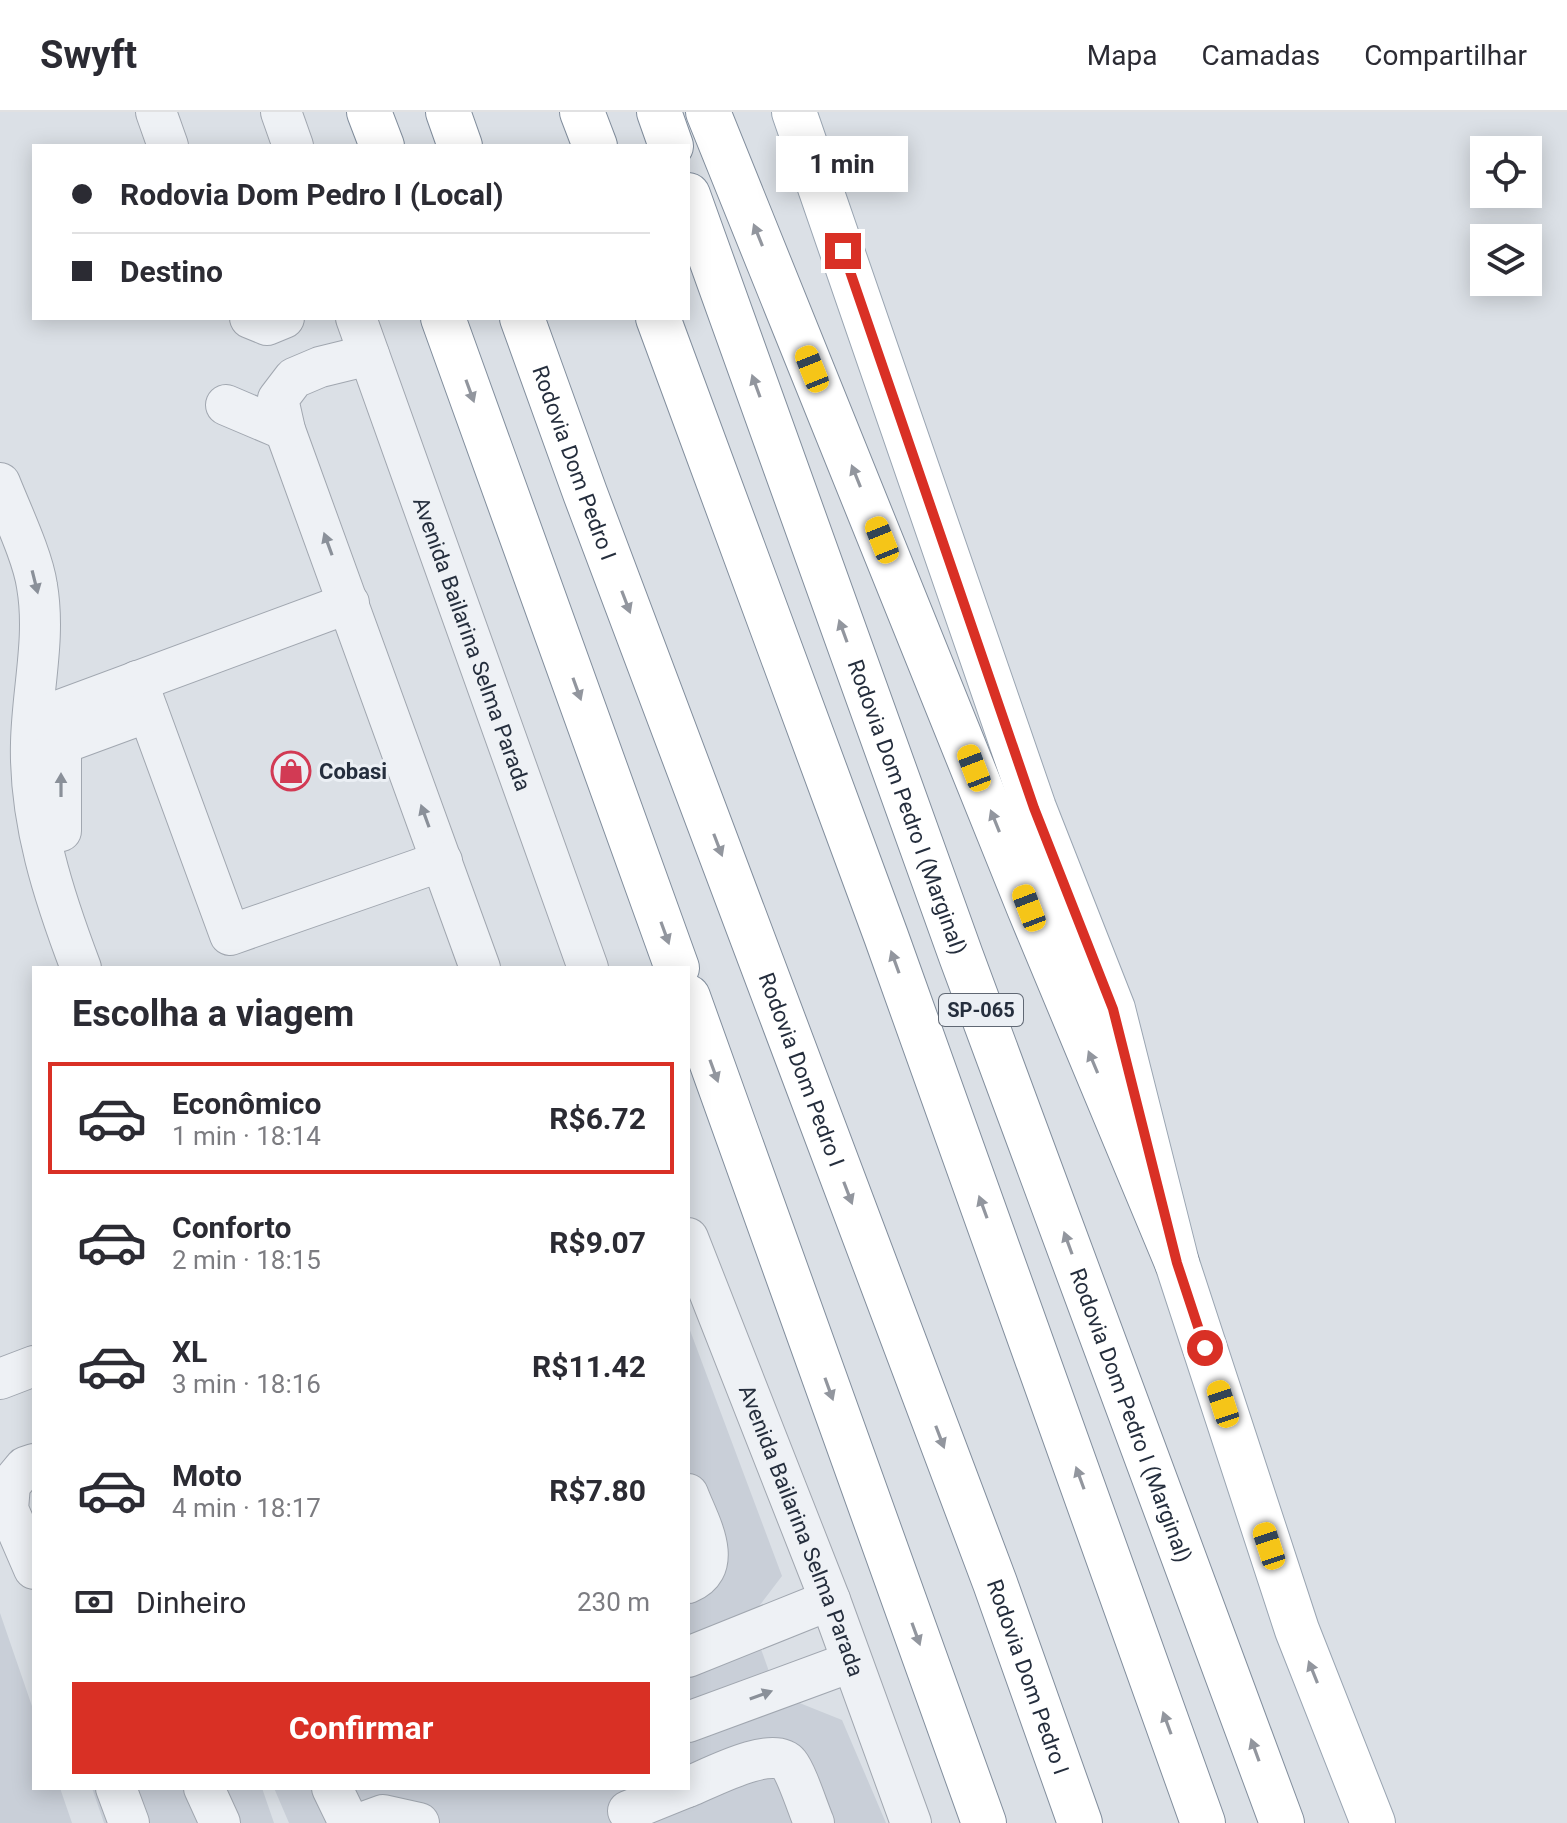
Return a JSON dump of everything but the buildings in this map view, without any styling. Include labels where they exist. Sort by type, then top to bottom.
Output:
[{"type":"main road","points":[[369,112],[381,144]]},
{"type":"main road","points":[[448,112],[459,144]]},
{"type":"main road","points":[[582,112],[594,144]]},
{"type":"main road","points":[[659,112],[670,144]]},
{"type":"main road","points":[[708,112],[1029,908],[1177,1263]]},
{"type":"main road","points":[[794,112],[1034,808],[1113,1009],[1177,1263],[1297,1630],[1373,1823]]},
{"type":"main road","name":"Rodovia Dom Pedro I (Marginal)","points":[[690,201],[956,941],[1282,1823]]},
{"type":"main road","points":[[444,320],[676,966]]},
{"type":"main road","name":"Rodovia Dom Pedro I","points":[[523,320],[596,523],[995,1583],[1080,1823]]},
{"type":"main road","name":"SP-065","points":[[659,320],[886,936],[1203,1823]]},
{"type":"main road","points":[[690,1003],[982,1820]]},
{"type":"street","points":[[156,112],[167,144]]},
{"type":"street","points":[[281,112],[292,144]]},
{"type":"street","points":[[255,320],[267,325],[279,320]]},
{"type":"street","name":"Avenida Bailarina Selma Parada","points":[[357,320],[587,966]]},
{"type":"street","points":[[369,355],[320,367],[294,378],[278,399],[285,430],[479,966]]},
{"type":"street","points":[[226,405],[285,430]]},
{"type":"street","points":[[0,483],[11,539],[37,581],[41,627],[31,745],[36,817],[44,856],[80,966]]},
{"type":"street","points":[[103,966],[60,829],[61,744],[142,697],[349,603]]},
{"type":"street","points":[[33,720],[142,697]]},
{"type":"street","points":[[142,697],[230,935],[442,861]]},
{"type":"street","name":"Avenida Bailarina Selma Parada","points":[[690,1243],[830,1600],[911,1823]]},
{"type":"street","points":[[0,1379],[32,1367]]},
{"type":"street","points":[[32,1465],[25,1467],[10,1485],[8,1509],[26,1531],[32,1560]]},
{"type":"street","points":[[690,1499],[709,1548],[708,1565],[696,1580],[690,1582]]},
{"type":"street","points":[[690,1656],[830,1600]]},
{"type":"street","points":[[690,1721],[851,1662]]},
{"type":"street","points":[[690,1786],[763,1757],[779,1757],[789,1764],[814,1823]]},
{"type":"street","points":[[117,1790],[129,1823]]},
{"type":"street","points":[[205,1790],[220,1823]]},
{"type":"street","points":[[333,1790],[349,1823]]},
{"type":"street","points":[[625,1807],[678,1790]]},
{"type":"street","points":[[361,1823],[383,1815],[419,1823]]},
{"type":"shaded area","points":[[690,1330],[782,1576],[750,1618],[777,1694],[842,1720],[886,1823],[289,1823],[275,1790],[690,1790]]},
{"type":"shaded area","points":[[0,1613],[32,1706],[32,1790],[61,1790],[72,1823],[0,1823]]},
{"type":"shaded area","points":[[93,1790],[263,1790],[274,1823],[104,1823]]},
{"type":"place","name":"Cobasi","points":[[291,771]]},
{"type":"route","points":[[843,251],[1034,808],[1113,1009],[1177,1263],[1205,1348]]}]
